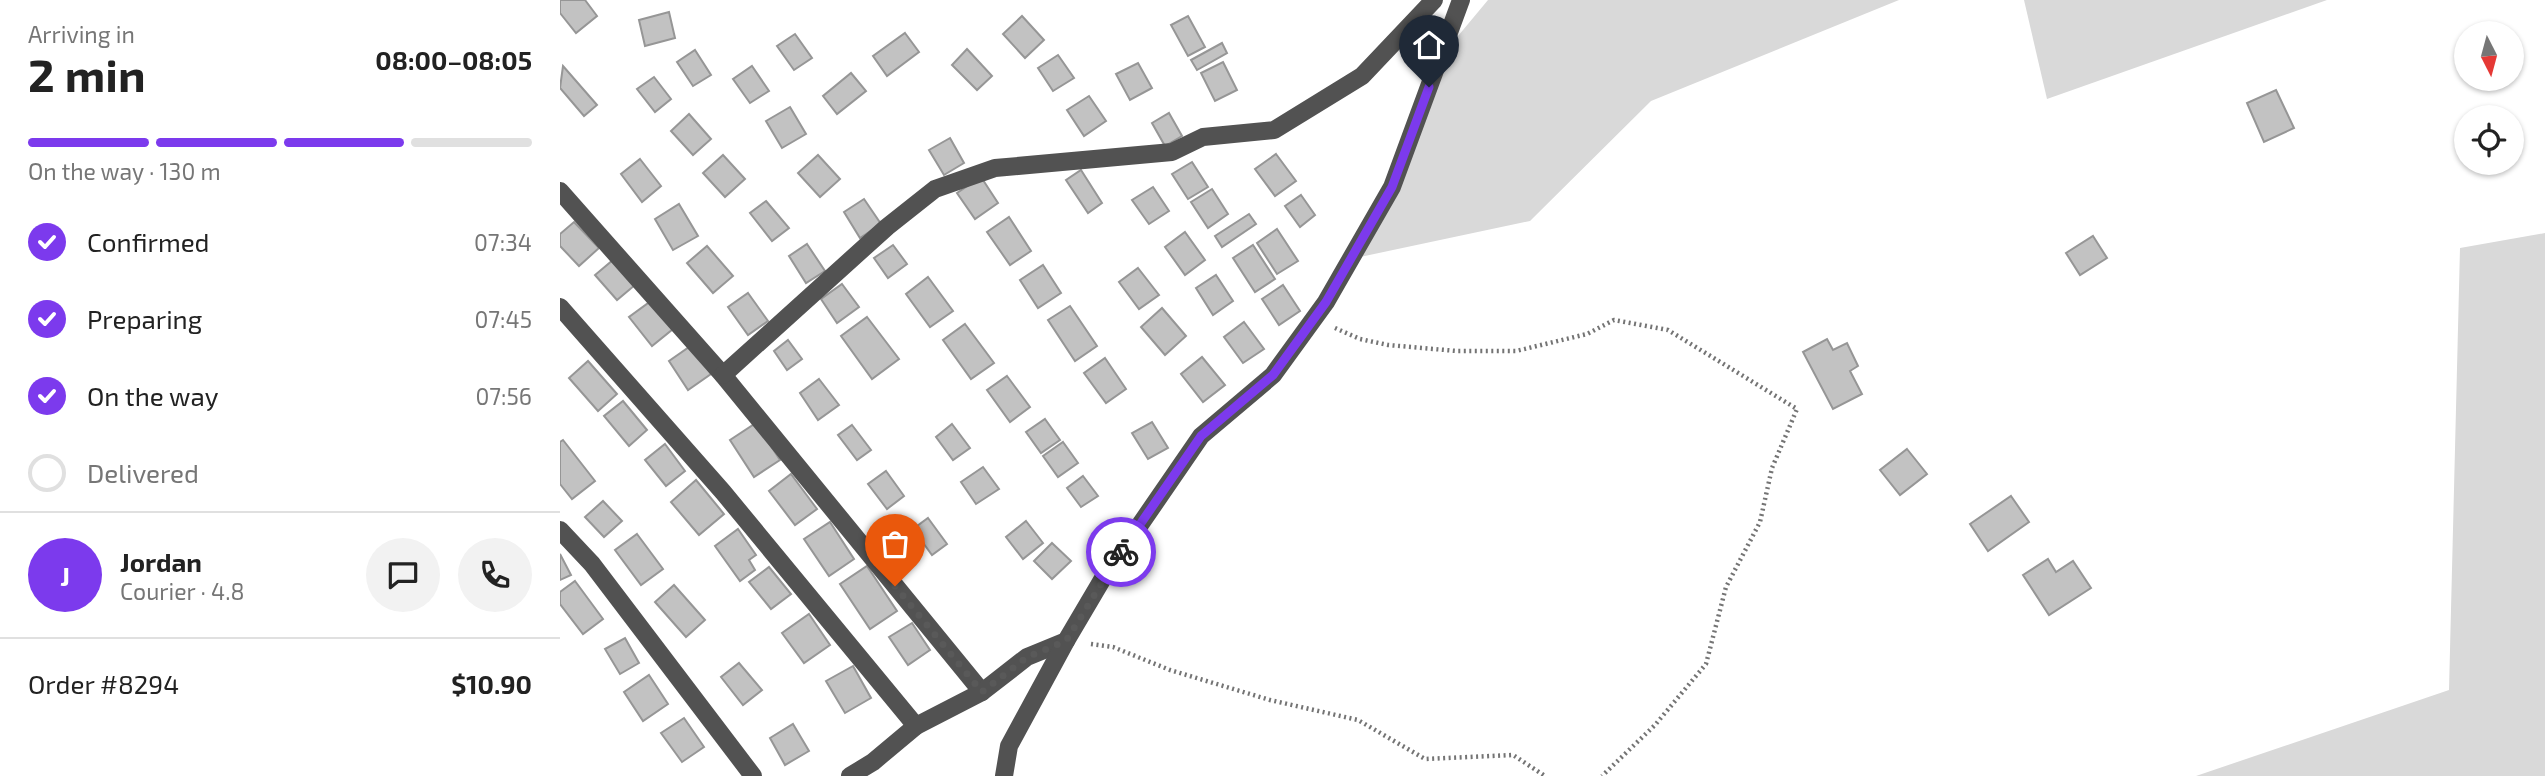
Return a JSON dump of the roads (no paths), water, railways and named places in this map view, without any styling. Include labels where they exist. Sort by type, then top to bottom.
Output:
[{"type":"street","points":[[723,375],[877,235],[936,189],[995,168],[1172,152],[1203,137],[1274,130],[1362,76],[1434,0]]},
{"type":"street","points":[[1004,776],[1009,746],[1101,580],[1201,436],[1273,375],[1326,302],[1392,187],[1461,0]]},
{"type":"street","points":[[560,191],[723,375],[982,692]]},
{"type":"street","points":[[560,307],[723,492],[916,726]]},
{"type":"street","points":[[560,530],[592,564],[753,776]]},
{"type":"street","points":[[850,776],[873,762],[916,726],[982,692],[1027,657],[1066,641]]}]
